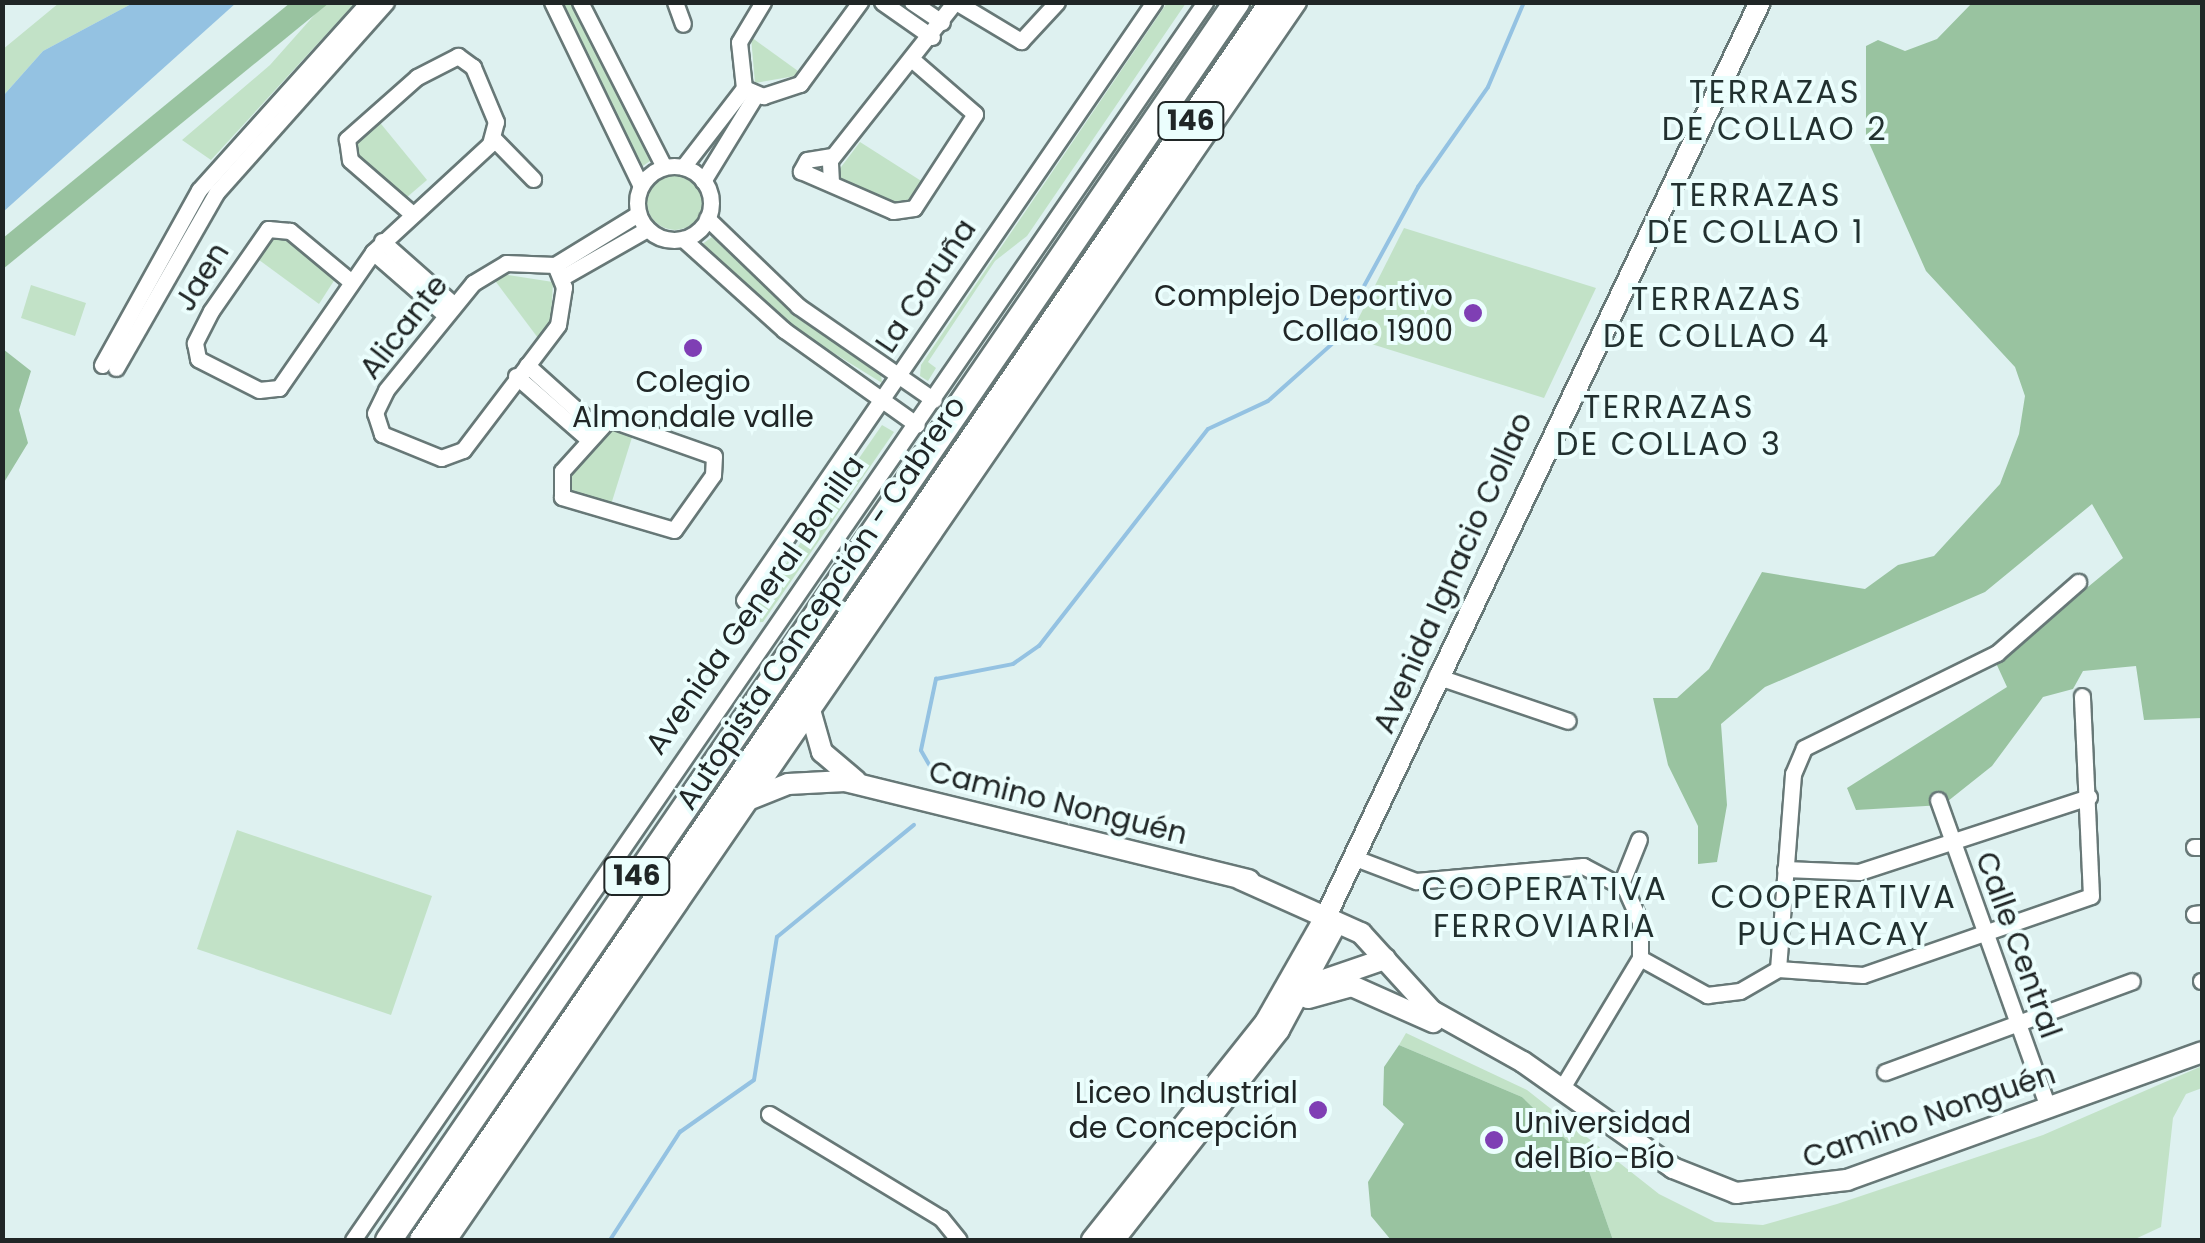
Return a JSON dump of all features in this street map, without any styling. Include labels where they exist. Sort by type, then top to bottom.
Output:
[{"type":"highway","name":"Autopista Concepción - Cabrero","points":[[388,1240],[1236,2]]},
{"type":"highway","name":"Autopista Concepción - Cabrero","points":[[422,1240],[1272,2]]},
{"type":"main road","points":[[446,1240],[1296,2]]},
{"type":"main road","name":"Avenida Ignacio Collao","points":[[1114,1240],[1278,1030],[1436,676],[1760,2]]},
{"type":"main road","name":"Camino Nonguén","points":[[810,710],[823,754],[862,784]]},
{"type":"main road","name":"Camino Nonguén","points":[[747,801],[809,781],[862,784],[1240,879],[1331,915],[1385,959],[1415,998],[1562,1088],[1673,1168],[1763,1196],[1847,1180],[2202,1052]]},
{"type":"main road","name":"Avenida Ignacio Collao","points":[[1092,1240],[1266,1021],[1363,861],[1387,792]]},
{"type":"main road","points":[[1278,1030],[1329,975],[1385,959]]},
{"type":"main road","points":[[1308,998],[1360,988],[1464,1030]]},
{"type":"street","points":[[368,2],[199,190],[111,360],[216,192],[386,2]]},
{"type":"street","points":[[552,2],[641,186],[638,214],[647,229],[683,239],[784,330],[917,425]]},
{"type":"street","points":[[580,2],[664,167]]},
{"type":"street","points":[[675,2],[683,24]]},
{"type":"street","points":[[763,2],[739,42],[749,92],[703,180],[707,218],[798,306],[934,400]]},
{"type":"street","points":[[683,168],[749,92],[800,84],[860,2]]},
{"type":"street","points":[[882,2],[932,37]]},
{"type":"street","points":[[912,2],[942,22]]},
{"type":"street","points":[[915,62],[975,114],[917,204],[898,213],[801,166],[832,156],[915,62],[955,2],[1021,41],[1057,2]]},
{"type":"street","name":"La Coruña","points":[[744,600],[1154,2]]},
{"type":"street","name":"Avenida General Bonilla","points":[[353,1240],[1206,2]]},
{"type":"street","points":[[410,212],[348,155],[350,134],[373,112],[458,56],[473,67],[494,139],[533,179]]},
{"type":"street","name":"Jaen","points":[[348,280],[290,231],[268,229],[211,311],[198,359],[259,390],[279,388],[348,280],[410,212],[494,139]]},
{"type":"street","points":[[831,182],[832,156]]},
{"type":"street","points":[[641,186],[664,167],[683,168],[703,180]]},
{"type":"street","name":"Alicante","points":[[559,271],[638,214]]},
{"type":"street","points":[[683,239],[707,218]]},
{"type":"street","name":"Alicante","points":[[559,271],[558,325],[452,457],[382,434],[377,408],[448,308],[496,267],[559,271],[647,229]]},
{"type":"street","points":[[378,246],[448,308]]},
{"type":"street","points":[[521,371],[593,434]]},
{"type":"street","points":[[614,419],[711,452],[715,471],[678,527],[658,531],[562,497],[560,476],[593,434],[614,419]]},
{"type":"street","points":[[1778,969],[1794,768],[1804,748],[1997,653],[2078,582]]},
{"type":"street","points":[[1436,676],[1568,721]]},
{"type":"street","points":[[1640,958],[1707,995],[1740,991],[1778,969],[1854,977],[2093,893],[2082,696]]},
{"type":"street","points":[[1786,869],[1859,872],[2088,797]]},
{"type":"street","name":"Calle Central","points":[[1938,800],[2048,1108]]},
{"type":"street","points":[[1621,884],[1639,839]]},
{"type":"street","points":[[1363,861],[1410,881],[1576,866],[1621,884],[1638,913],[1640,958],[1562,1088]]},
{"type":"street","points":[[1885,1072],[2132,981]]},
{"type":"street","points":[[769,1114],[941,1218],[957,1240]]},
{"type":"green space","points":[[59,3],[133,3],[43,51],[3,96],[2,50]]},
{"type":"green space","points":[[290,3],[329,3],[3,269],[3,238]]},
{"type":"green space","points":[[325,3],[355,3],[211,160],[182,140],[270,65]]},
{"type":"green space","points":[[559,3],[574,3],[650,161],[640,168]]},
{"type":"green space","points":[[1167,3],[1186,3],[1027,236],[995,261],[928,362],[936,368],[928,381],[920,376],[921,365]]},
{"type":"green space","points":[[1251,3],[1262,3],[412,1240],[401,1240]]},
{"type":"green space","points":[[1972,3],[2202,3],[2202,718],[2144,720],[2136,666],[2083,671],[2073,689],[2043,697],[1992,766],[1943,805],[1856,810],[1847,788],[2007,687],[1996,663],[2123,558],[2092,504],[1985,592],[1765,687],[1721,724],[1727,805],[1717,862],[1698,864],[1698,826],[1668,765],[1653,698],[1677,698],[1709,669],[1762,572],[1865,589],[1898,565],[1934,556],[2000,484],[2019,434],[2025,396],[2015,367],[1926,271],[1866,136],[1866,46],[1878,40],[1905,51],[1937,39]]},
{"type":"green space","points":[[751,37],[798,71],[795,76],[755,83]]},
{"type":"green space","points":[[377,119],[427,180],[406,198],[356,158],[353,140]]},
{"type":"green space","points":[[860,142],[926,184],[910,205],[896,208],[835,175]]},
{"type":"green space","points":[[675,174],[695,182],[703,202],[695,222],[675,230],[655,222],[647,202],[655,182]]},
{"type":"green space","name":"Complejo Deportivo Collao 1900","points":[[1404,228],[1596,288],[1544,398],[1349,337]]},
{"type":"green space","points":[[284,234],[337,276],[319,304],[255,257],[270,235]]},
{"type":"green space","points":[[712,237],[786,307],[881,374],[882,383],[790,326],[701,245]]},
{"type":"green space","points":[[502,274],[553,282],[551,319],[538,338],[493,278]]},
{"type":"green space","points":[[31,285],[86,303],[75,336],[21,318]]},
{"type":"green space","points":[[3,349],[31,371],[19,410],[28,443],[3,484]]},
{"type":"green space","points":[[882,425],[894,432],[763,622],[745,623]]},
{"type":"green space","points":[[616,426],[634,431],[609,511],[574,499],[563,483]]},
{"type":"green space","points":[[237,830],[432,896],[391,1015],[197,949]]},
{"type":"green space","points":[[1406,1033],[1527,1090],[1659,1194],[1715,1222],[1763,1225],[1837,1204],[2043,1135],[2202,1066],[2202,1088],[2186,1094],[2173,1118],[2161,1227],[2133,1240],[1613,1240],[1584,1157],[1522,1097],[1399,1045]]},
{"type":"green space","points":[[1399,1045],[1522,1097],[1584,1157],[1613,1240],[1391,1240],[1371,1216],[1368,1182],[1404,1124],[1383,1105],[1384,1067]]},
{"type":"water","points":[[133,3],[236,3],[3,212],[3,96],[43,51]]},
{"type":"waterway","points":[[938,780],[921,750],[936,679],[1013,664],[1039,646],[1208,429],[1268,401],[1333,343],[1418,187],[1488,87],[1524,2]]},
{"type":"waterway","points":[[610,1240],[680,1132],[754,1080],[777,937],[914,825]]},
{"type":"place","name":"Complejo Deportivo Collao 1900","points":[[1473,313]]},
{"type":"place","name":"Colegio Almondale valle","points":[[693,348]]},
{"type":"place","name":"Liceo Industrial de Concepción","points":[[1318,1110]]},
{"type":"place","name":"Universidad del Bío-Bío","points":[[1494,1140]]},
{"type":"district","name":"TERRAZAS DE COLLAO 2","points":[[1775,112]]},
{"type":"district","name":"TERRAZAS DE COLLAO 1","points":[[1756,214]]},
{"type":"district","name":"TERRAZAS DE COLLAO 4","points":[[1717,318]]},
{"type":"district","name":"TERRAZAS DE COLLAO 3","points":[[1669,426]]},
{"type":"district","name":"COOPERATIVA FERROVIARIA","points":[[1545,908]]},
{"type":"district","name":"COOPERATIVA PUCHACAY","points":[[1834,916]]}]
